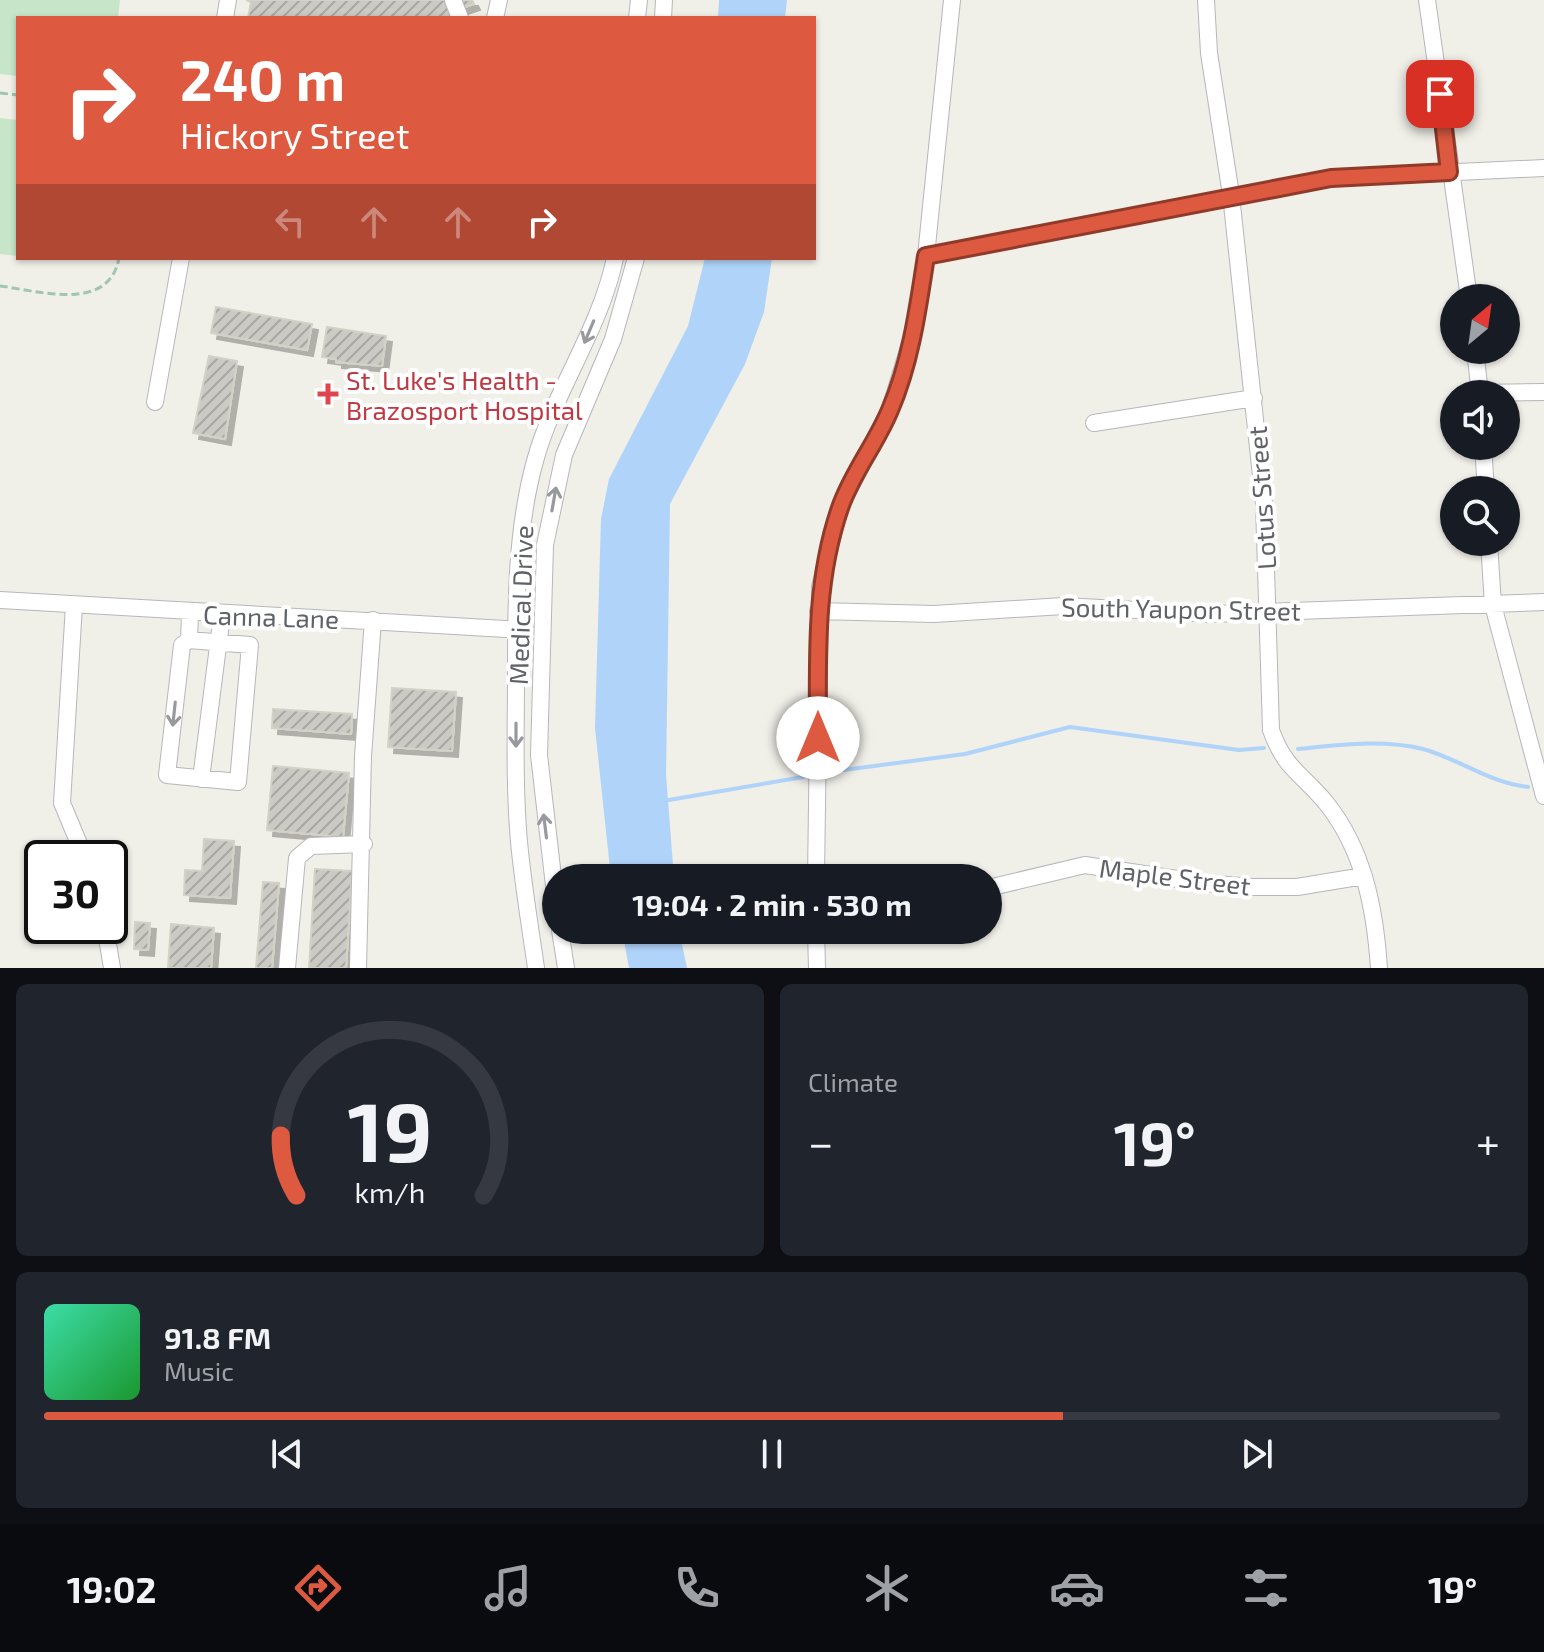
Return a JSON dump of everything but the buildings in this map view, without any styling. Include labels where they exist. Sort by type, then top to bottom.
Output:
[{"type":"street","points":[[816,864],[820,587],[840,507],[857,470],[880,432],[902,375],[915,327],[926,256],[952,0]]},
{"type":"street","name":"Lotus Street","points":[[1206,0],[1209,53],[1231,195],[1264,504],[1271,730],[1285,763],[1325,801],[1349,835],[1364,876],[1376,926],[1379,968]]},
{"type":"street","points":[[1427,0],[1467,284]]},
{"type":"street","points":[[926,256],[1231,195],[1346,177],[1544,168]]},
{"type":"street","points":[[155,402],[181,260]]},
{"type":"street","points":[[614,260],[635,262]]},
{"type":"street","name":"Medical Drive","points":[[536,968],[519,842],[516,629],[520,543],[535,461],[550,414],[578,358],[614,260]]},
{"type":"street","name":"Medical Drive","points":[[552,864],[539,755],[545,545],[564,455],[613,339],[635,262]]},
{"type":"street","points":[[1520,392],[1544,392]]},
{"type":"street","points":[[1094,423],[1254,398]]},
{"type":"street","points":[[1490,556],[1493,605],[1544,796]]},
{"type":"street","name":"Canna Lane","points":[[0,600],[541,632]]},
{"type":"street","name":"South Yaupon Street","points":[[818,611],[934,614],[1063,606],[1211,614],[1544,602]]},
{"type":"street","points":[[74,605],[62,803],[77,840]]},
{"type":"street","points":[[189,640],[190,613]]},
{"type":"street","points":[[201,779],[215,647],[220,642],[222,615]]},
{"type":"street","points":[[358,968],[364,844],[363,756],[373,620]]},
{"type":"street","points":[[189,640],[220,642],[250,645],[238,782],[167,775],[182,645],[189,640]]},
{"type":"street","points":[[287,968],[297,858],[311,846],[364,844]]},
{"type":"street","name":"Maple Street","points":[[1002,885],[1085,865],[1203,883],[1253,887],[1297,887],[1364,876]]},
{"type":"street","points":[[108,944],[112,968]]},
{"type":"street","points":[[562,944],[566,968]]},
{"type":"street","points":[[816,944],[817,968]]},
{"type":"path","points":[[0,286],[73,295],[88,293],[110,280],[118,260]]},
{"type":"green space","points":[[0,0],[120,0],[118,16],[16,16],[16,76],[0,74]]},
{"type":"green space","points":[[0,118],[16,120],[16,256],[0,254]]},
{"type":"water","points":[[719,0],[787,0],[785,16],[718,16]]},
{"type":"water","points":[[704,260],[772,260],[764,312],[745,364],[670,504],[666,775],[673,864],[610,864],[595,728],[601,519],[609,479],[688,326]]},
{"type":"water","points":[[625,944],[682,944],[687,968],[629,968]]},
{"type":"waterway","points":[[836,771],[965,754],[1070,727],[1239,750],[1264,748]]},
{"type":"waterway","points":[[1298,749],[1360,744],[1408,746],[1436,753],[1501,781],[1528,787]]},
{"type":"waterway","points":[[663,801],[803,777]]},
{"type":"place","name":"St. Luke's Health - Brazosport Hospital","points":[[328,394]]},
{"type":"route","points":[[818,738],[820,587],[840,507],[857,470],[880,432],[902,375],[915,327],[926,256],[1331,178],[1449,172],[1440,94]]}]
